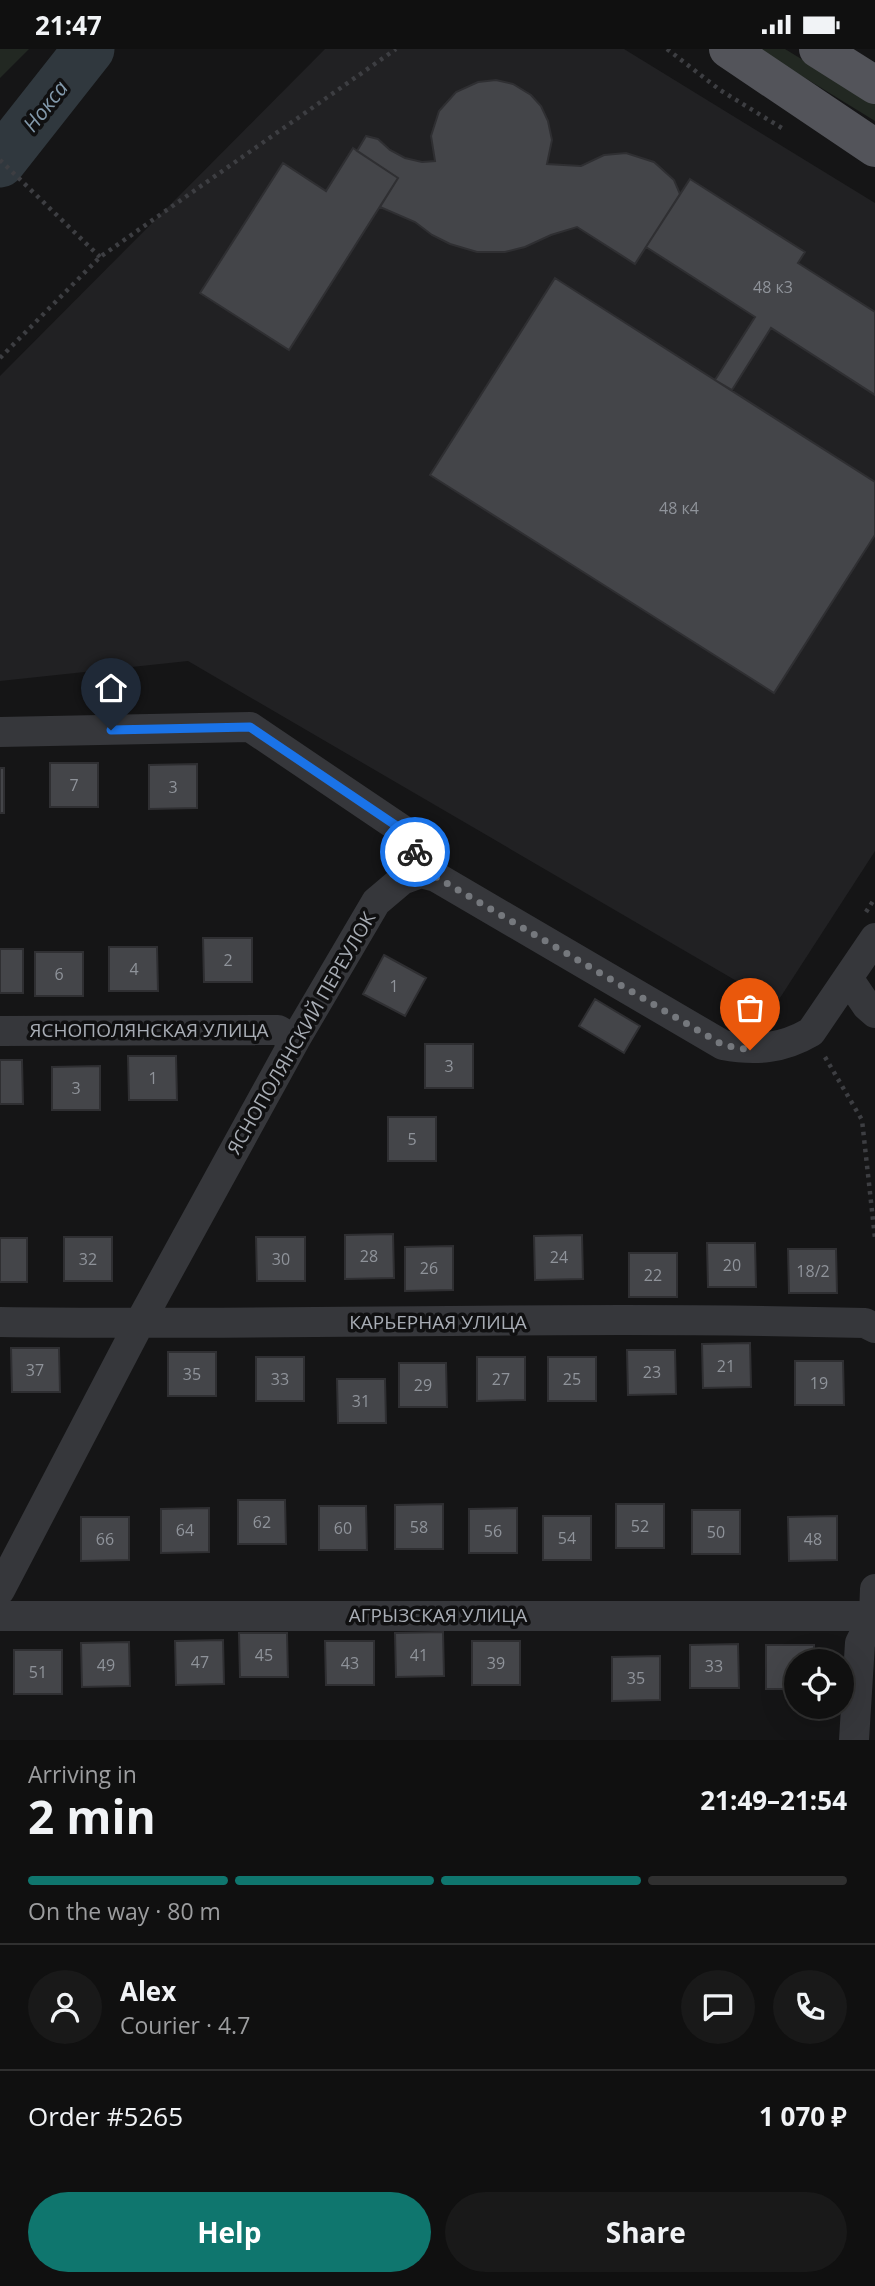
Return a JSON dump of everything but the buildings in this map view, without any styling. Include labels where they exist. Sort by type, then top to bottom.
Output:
[{"type":"main road","points":[[728,49],[875,148]]},
{"type":"main road","points":[[826,51],[875,85]]},
{"type":"street","points":[[0,732],[250,727],[410,835],[421,873],[436,877],[723,1045],[750,1050],[775,1047],[796,1041],[811,1032],[848,978],[868,929]]},
{"type":"street","name":"ЯСНОПОЛЯНСКИЙ ПЕРЕУЛОК","points":[[0,1590],[138,1324],[295,1039],[376,902],[402,880],[421,873]]},
{"type":"street","points":[[848,978],[875,1013]]},
{"type":"street","name":"ЯСНОПОЛЯНСКАЯ УЛИЦА","points":[[0,1031],[278,1030],[295,1039]]},
{"type":"street","name":"КАРЬЕРНАЯ УЛИЦА","points":[[0,1322],[138,1324],[760,1321],[864,1323],[875,1328]]},
{"type":"street","points":[[854,1740],[860,1643],[875,1607]]},
{"type":"street","name":"АГРЫЗСКАЯ УЛИЦА","points":[[0,1615],[875,1607]]},
{"type":"path","points":[[0,358],[100,257],[396,49]]},
{"type":"path","points":[[0,160],[100,257]]},
{"type":"path","points":[[868,929],[875,898]]},
{"type":"path","points":[[811,1032],[862,1120],[875,1238]]},
{"type":"shaded area","points":[[0,49],[29,49],[0,78]]},
{"type":"shaded area","points":[[325,49],[624,49],[875,203],[875,851],[776,1004],[188,661],[0,681],[0,376]]},
{"type":"shaded area","points":[[758,49],[785,49],[875,104],[875,121]]},
{"type":"waterway","name":"Нокса","points":[[0,162],[89,49]]},
{"type":"way so far","points":[[415,852],[421,873],[436,877],[723,1045],[750,1050]]},
{"type":"route","points":[[111,730],[250,727],[410,835],[415,852]]}]
